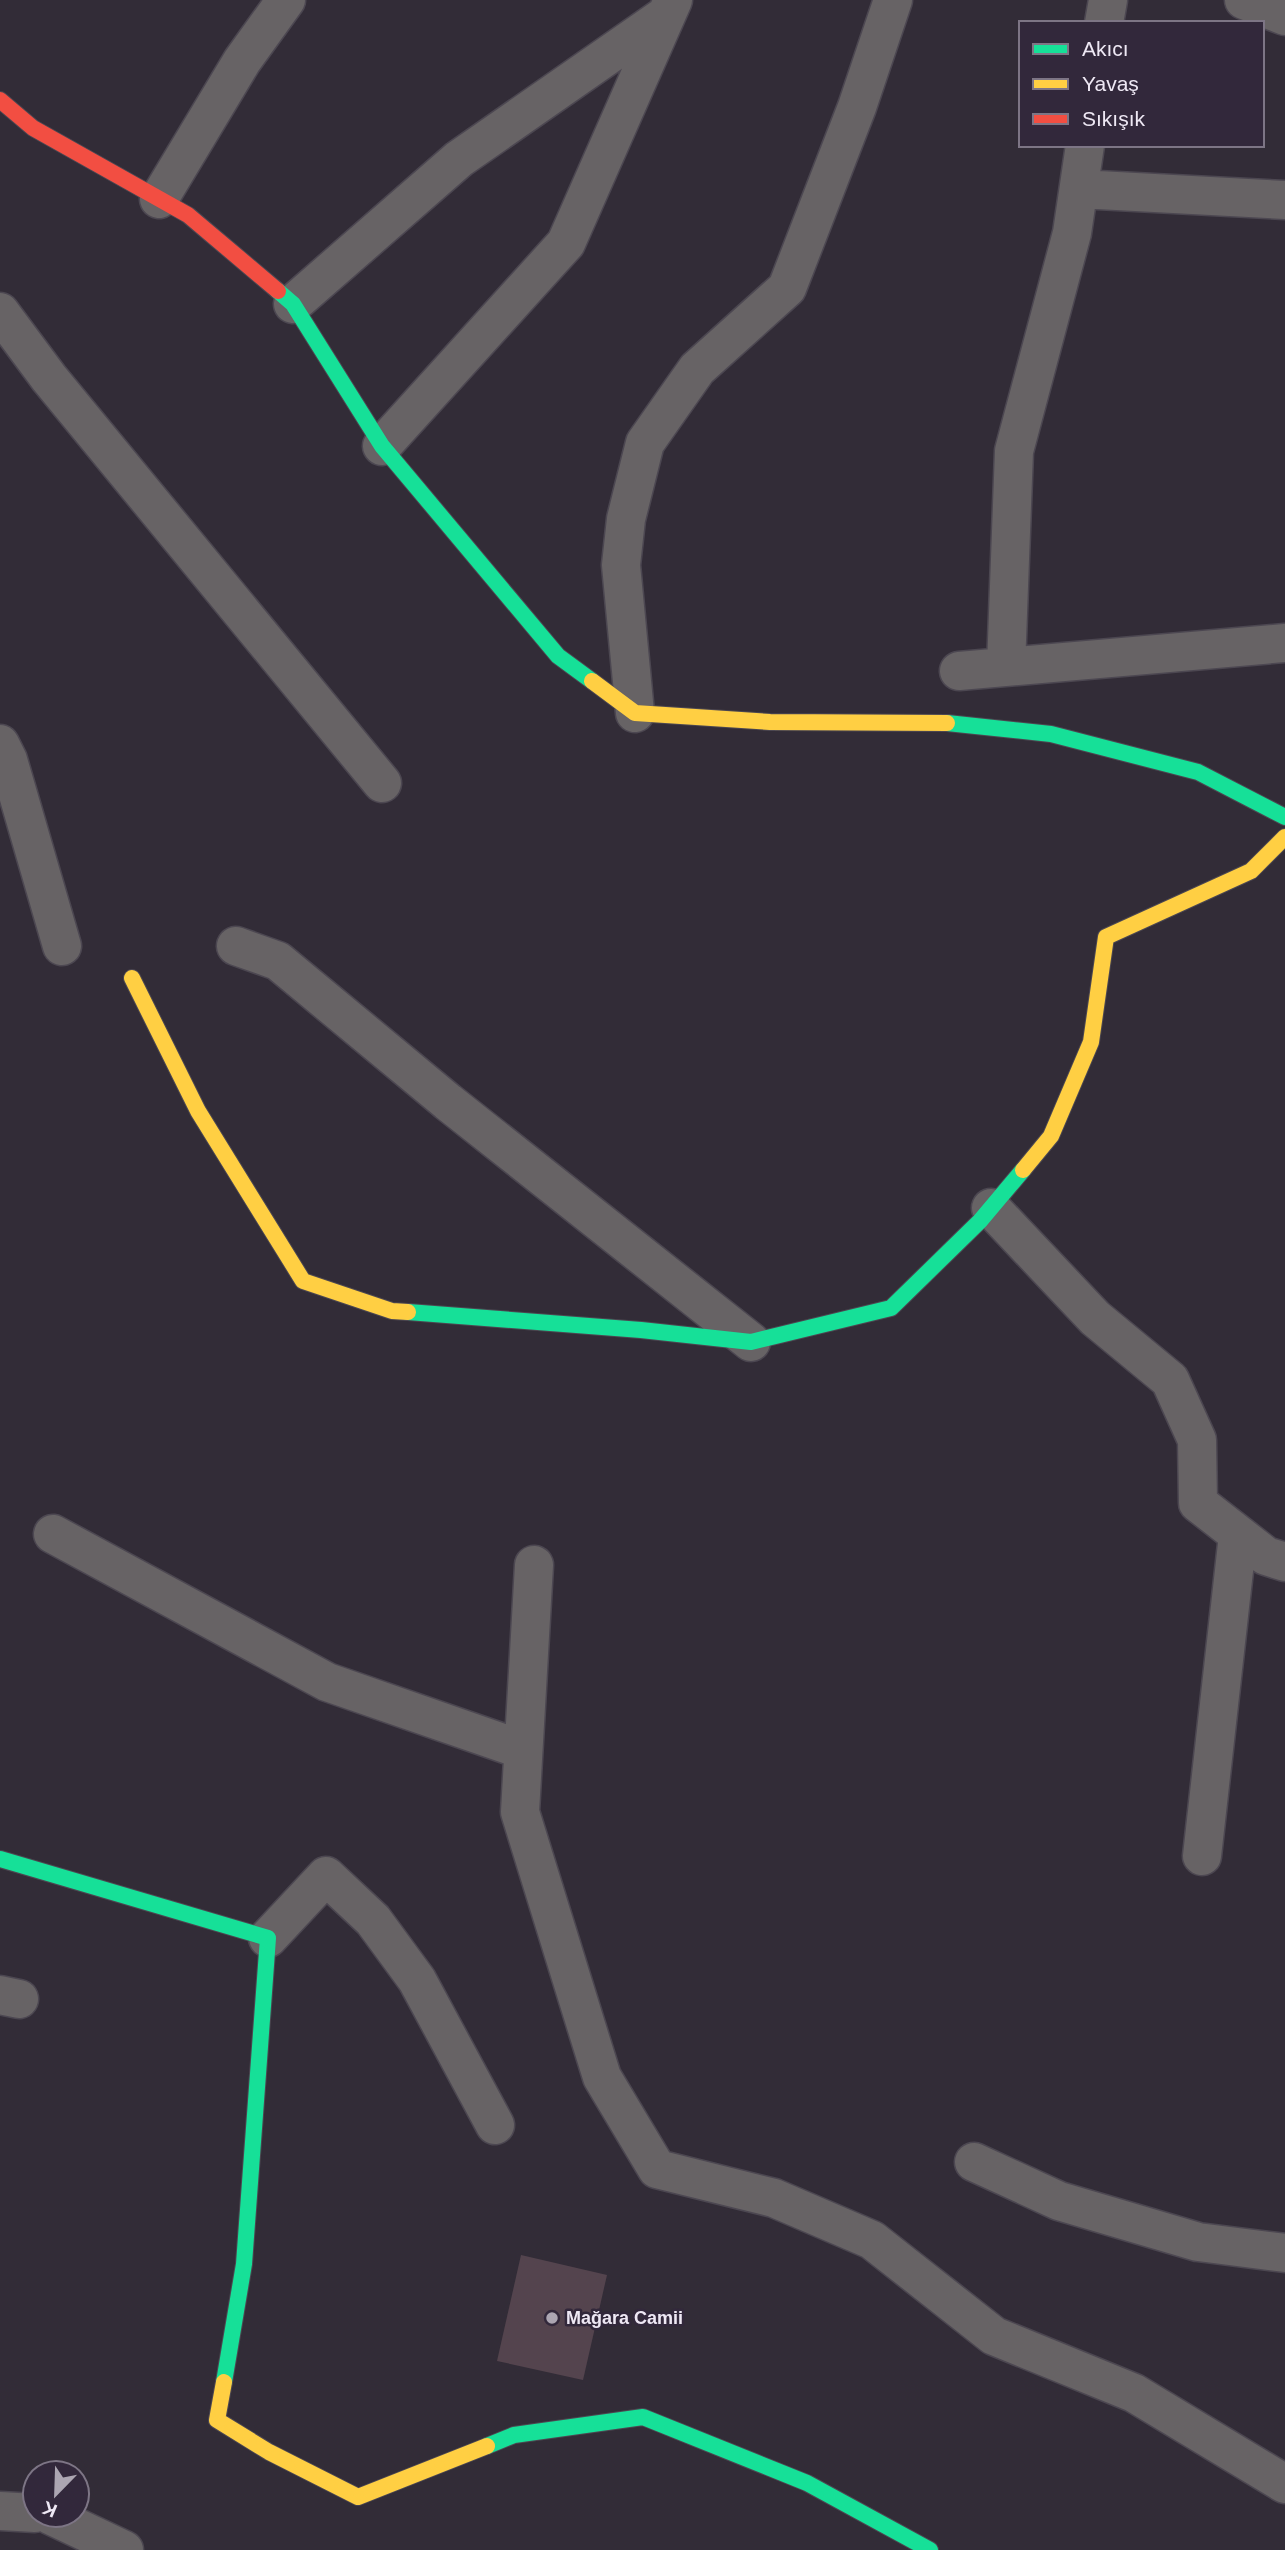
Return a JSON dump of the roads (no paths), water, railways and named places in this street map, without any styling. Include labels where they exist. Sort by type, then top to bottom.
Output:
[{"type":"street","points":[[159,198],[242,61],[286,0]]},
{"type":"street","points":[[635,713],[621,565],[626,519],[645,443],[697,369],[787,288],[857,107],[893,0]]},
{"type":"street","points":[[1104,21],[1108,0]]},
{"type":"street","points":[[1244,0],[1285,16]]},
{"type":"street","points":[[292,304],[459,159],[669,7]]},
{"type":"street","points":[[382,446],[566,243],[669,7]]},
{"type":"street","points":[[0,100],[33,128],[188,215],[292,304],[382,446],[558,656],[635,713],[770,722],[934,722],[1051,734],[1198,772],[1285,817]]},
{"type":"street","points":[[1006,667],[1014,451],[1072,233],[1085,147]]},
{"type":"street","points":[[1079,189],[1285,200]]},
{"type":"street","points":[[0,312],[49,378],[382,783]]},
{"type":"street","points":[[959,671],[1285,643]]},
{"type":"street","points":[[0,744],[8,760],[62,946]]},
{"type":"street","points":[[132,978],[198,1111],[303,1280],[392,1311],[641,1330],[751,1342],[891,1308],[991,1208],[1051,1136],[1091,1042],[1106,937],[1251,871],[1285,837]]},
{"type":"street","points":[[236,946],[278,961],[448,1102],[751,1342]]},
{"type":"street","points":[[991,1208],[1096,1318],[1170,1380],[1197,1440],[1198,1503],[1266,1556],[1285,1562]]},
{"type":"street","points":[[52,1534],[327,1682],[523,1750]]},
{"type":"street","points":[[1202,1856],[1238,1535]]},
{"type":"street","points":[[534,1565],[520,1812],[602,2077],[657,2169],[774,2199],[872,2240],[994,2336],[1134,2393],[1285,2484]]},
{"type":"street","points":[[0,1859],[268,1938]]},
{"type":"street","points":[[495,2124],[417,1980],[373,1920],[326,1876],[268,1938],[244,2264],[216,2420],[269,2452],[358,2497],[513,2435],[643,2417],[807,2483],[930,2550]]},
{"type":"street","points":[[974,2162],[1059,2201],[1198,2242],[1285,2253]]},
{"type":"street","points":[[0,2511],[21,2512]]},
{"type":"street","points":[[80,2529],[124,2550]]},
{"type":"place","name":"Mağara Camii","points":[[552,2318]]}]
